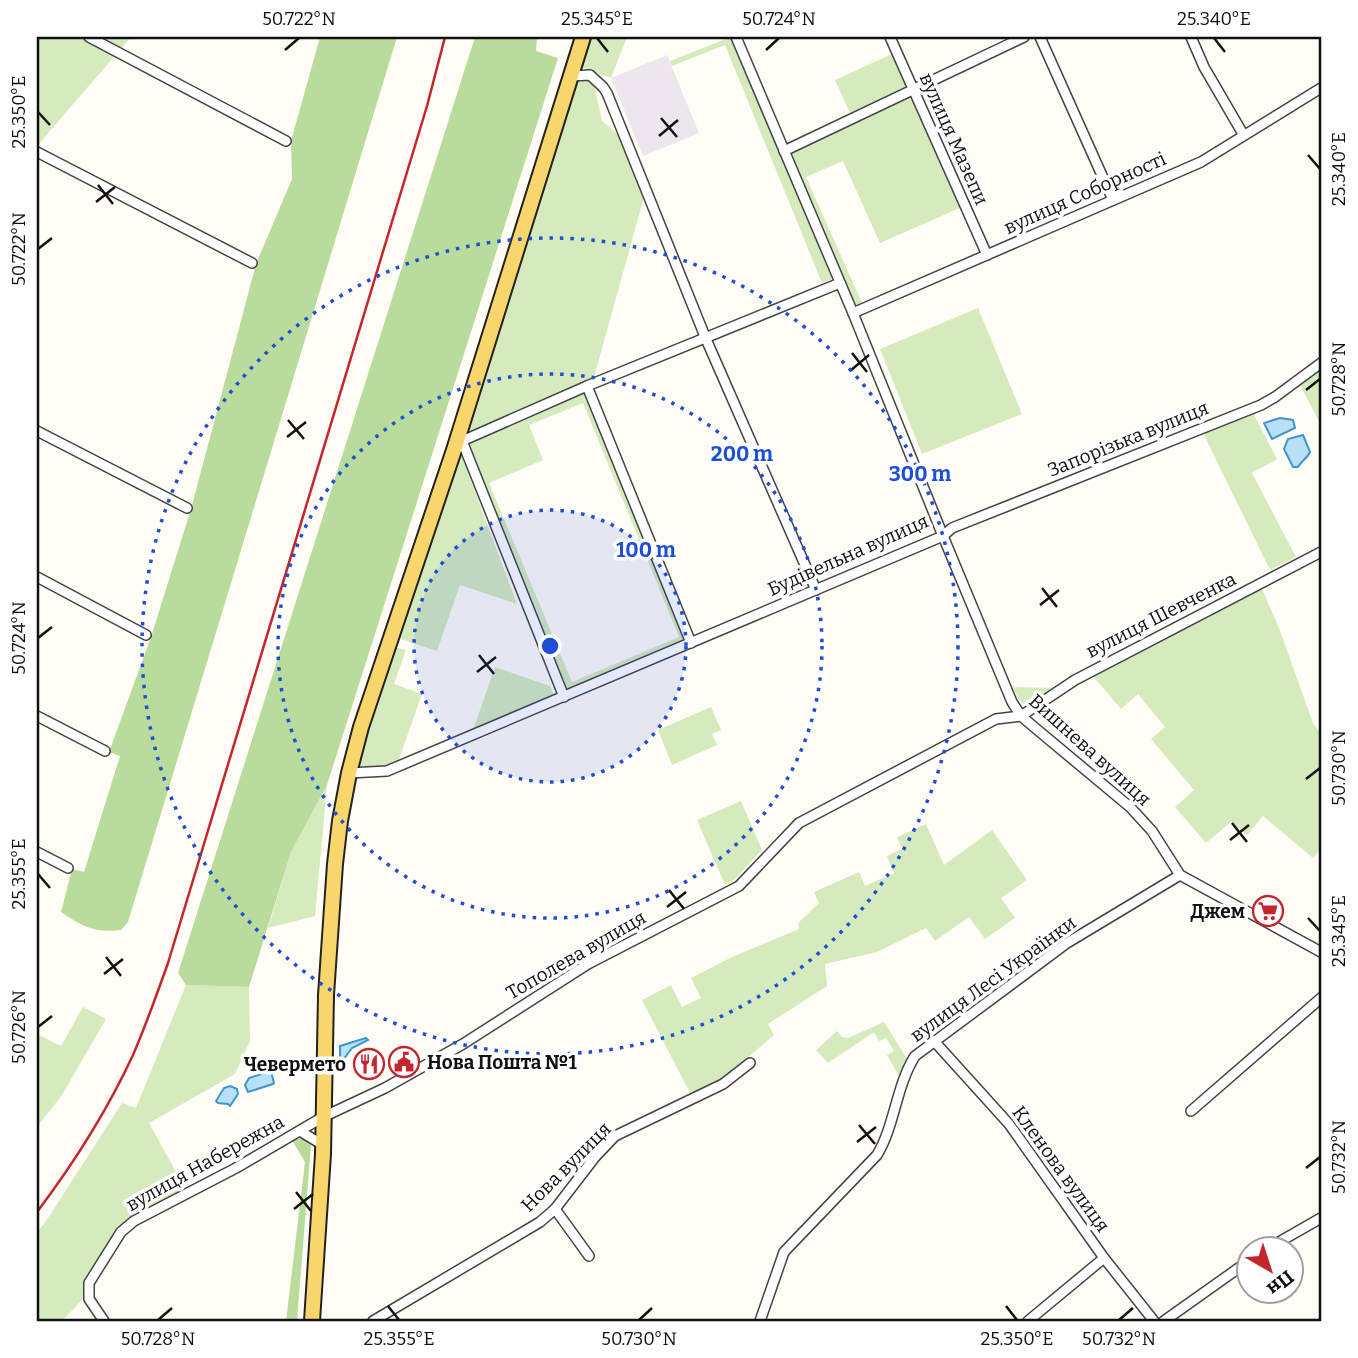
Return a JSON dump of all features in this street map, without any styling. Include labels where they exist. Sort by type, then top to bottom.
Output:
[{"type":"main road","points":[[312,1321],[323,1145],[326,995],[335,864],[349,773],[361,727],[458,446],[583,37]]},
{"type":"street","points":[[89,37],[286,141]]},
{"type":"street","name":"Будівельна вулиця","points":[[349,773],[387,771],[943,536],[841,283],[736,37]]},
{"type":"street","name":"вулиця Мазепи","points":[[890,37],[987,255]]},
{"type":"street","points":[[784,151],[1024,37]]},
{"type":"street","points":[[1040,37],[1113,200]]},
{"type":"street","points":[[1191,37],[1244,134]]},
{"type":"street","points":[[570,76],[590,75],[607,93],[706,339],[816,590]]},
{"type":"street","name":"вулиця Соборності","points":[[853,313],[1201,162],[1321,88]]},
{"type":"street","points":[[37,152],[252,262]]},
{"type":"street","points":[[564,697],[458,446],[587,386],[841,283]]},
{"type":"street","name":"Запорізька вулиця","points":[[943,536],[952,528],[1261,405],[1321,363]]},
{"type":"street","points":[[587,386],[691,643]]},
{"type":"street","points":[[37,431],[187,508]]},
{"type":"street","name":"Вишнева вулиця","points":[[943,536],[1012,702],[1021,716],[1130,807],[1152,831],[1180,875],[1321,952]]},
{"type":"street","name":"вулиця Шевченка","points":[[1021,716],[1074,680],[1320,555]]},
{"type":"street","points":[[37,577],[146,635]]},
{"type":"street","points":[[37,716],[105,751]]},
{"type":"street","name":"Тополева вулиця","points":[[323,1117],[385,1088],[463,1044],[588,964],[739,886],[799,823],[996,719],[1021,716]]},
{"type":"street","points":[[37,852],[68,868]]},
{"type":"street","name":"вулиця Лесі Українки","points":[[760,1321],[784,1252],[877,1156],[885,1142],[908,1068],[915,1056],[1067,943],[1180,875]]},
{"type":"street","points":[[1191,1111],[1321,998]]},
{"type":"street","name":"Кленова вулиця","points":[[934,1041],[1009,1124],[1104,1258],[1154,1321]]},
{"type":"street","name":"Нова вулиця","points":[[373,1321],[540,1222],[555,1209],[595,1157],[615,1136],[723,1084],[750,1063]]},
{"type":"street","name":"вулиця Набережна","points":[[104,1321],[89,1299],[89,1283],[121,1232],[134,1221],[236,1168],[323,1117]]},
{"type":"street","points":[[300,1131],[323,1145]]},
{"type":"street","points":[[555,1209],[589,1256]]},
{"type":"street","points":[[1290,1236],[1321,1218]]},
{"type":"street","points":[[1028,1321],[1104,1258]]},
{"type":"street","points":[[1164,1321],[1236,1270]]},
{"type":"shaded area","points":[[667,55],[699,133],[643,156],[611,78]]},
{"type":"green space","points":[[37,37],[131,37],[37,146]]},
{"type":"green space","points":[[320,37],[397,37],[128,922],[121,930],[96,930],[61,912],[72,869],[84,872],[120,756],[109,752],[151,637],[191,509],[256,264],[292,179],[291,141]]},
{"type":"green space","points":[[475,37],[537,37],[536,51],[558,58],[327,785],[291,852],[249,987],[186,985],[178,973]]},
{"type":"green space","points":[[591,37],[627,37],[611,78],[582,67]]},
{"type":"green space","points":[[731,37],[832,279],[822,283],[725,45],[672,66],[670,61]]},
{"type":"green space","points":[[892,54],[906,87],[850,113],[835,80]]},
{"type":"green space","points":[[586,79],[594,84],[602,121],[620,136],[644,197],[593,381],[462,438],[577,83]]},
{"type":"green space","points":[[910,96],[960,208],[880,243],[843,161],[806,177],[862,303],[856,305],[789,154]]},
{"type":"green space","points":[[978,308],[1022,414],[922,454],[880,349]]},
{"type":"green space","points":[[1321,370],[1321,425],[1300,385]]},
{"type":"green space","points":[[585,390],[687,641],[567,691],[466,442]],"holes":[[[583,403],[679,637],[572,682],[489,483],[543,460],[529,425]]]},
{"type":"green space","points":[[1253,413],[1277,459],[1252,473],[1296,557],[1270,570],[1203,433]]},
{"type":"green space","points":[[456,453],[461,454],[517,604],[460,585],[437,651],[397,638]]},
{"type":"green space","points":[[1262,589],[1313,723],[1321,734],[1321,848],[1313,858],[1263,816],[1247,835],[1231,822],[1206,843],[1175,807],[1194,790],[1151,739],[1165,727],[1138,694],[1121,709],[1092,675]]},
{"type":"green space","points":[[394,647],[406,650],[394,684],[422,694],[398,762],[386,767],[356,769]]},
{"type":"green space","points":[[495,667],[550,686],[554,696],[473,730]]},
{"type":"green space","points":[[1013,687],[1051,688],[1034,703],[1025,705]]},
{"type":"green space","points":[[711,707],[721,730],[712,734],[717,745],[672,765],[658,730]]},
{"type":"green space","points":[[327,785],[315,916],[268,928],[291,852]]},
{"type":"green space","points":[[741,801],[762,850],[734,880],[725,885],[697,820]]},
{"type":"green space","points":[[926,824],[944,865],[992,830],[1027,880],[1001,898],[1015,918],[985,939],[969,917],[935,941],[926,928],[877,952],[825,964],[827,986],[768,1024],[774,1035],[720,1081],[691,1095],[642,1000],[671,985],[682,1007],[701,998],[691,978],[732,957],[799,929],[798,923],[819,903],[814,892],[859,872],[865,886],[894,873],[887,856],[902,849],[897,837]]},
{"type":"green space","points":[[186,985],[249,987],[250,1041],[235,1074],[149,1123],[186,1190],[131,1217],[118,1227],[83,1281],[83,1299],[62,1321],[37,1321],[37,1233],[122,1103],[136,1108]]},
{"type":"green space","points":[[83,1007],[106,1019],[62,1095],[37,1127],[37,1034],[61,1046]]},
{"type":"green space","points":[[884,1022],[907,1059],[900,1078],[887,1055],[894,1051],[886,1038],[879,1041],[874,1032],[828,1063],[816,1050],[837,1031],[842,1037],[848,1038]]},
{"type":"green space","points":[[303,1138],[311,1145],[297,1321],[286,1321],[305,1162],[292,1140]]},
{"type":"water","points":[[1280,418],[1293,420],[1295,428],[1272,439],[1264,423]]},
{"type":"water","points":[[1303,435],[1310,452],[1298,467],[1293,467],[1284,449],[1288,439]]},
{"type":"water","points":[[366,1038],[368,1040],[352,1048],[343,1060],[340,1059],[340,1046]]},
{"type":"water","points":[[271,1071],[273,1084],[248,1092],[245,1085],[249,1078]]},
{"type":"water","points":[[230,1086],[237,1089],[238,1094],[230,1106],[218,1103],[216,1101],[224,1088]]},
{"type":"railway","points":[[37,1212],[77,1156],[123,1076],[168,963],[427,106],[445,37]]},
{"type":"place","name":"Джем","points":[[1268,911]]},
{"type":"place","name":"Нова Пошта №1","points":[[404,1062]]},
{"type":"place","name":"Чевермето","points":[[369,1064]]}]
